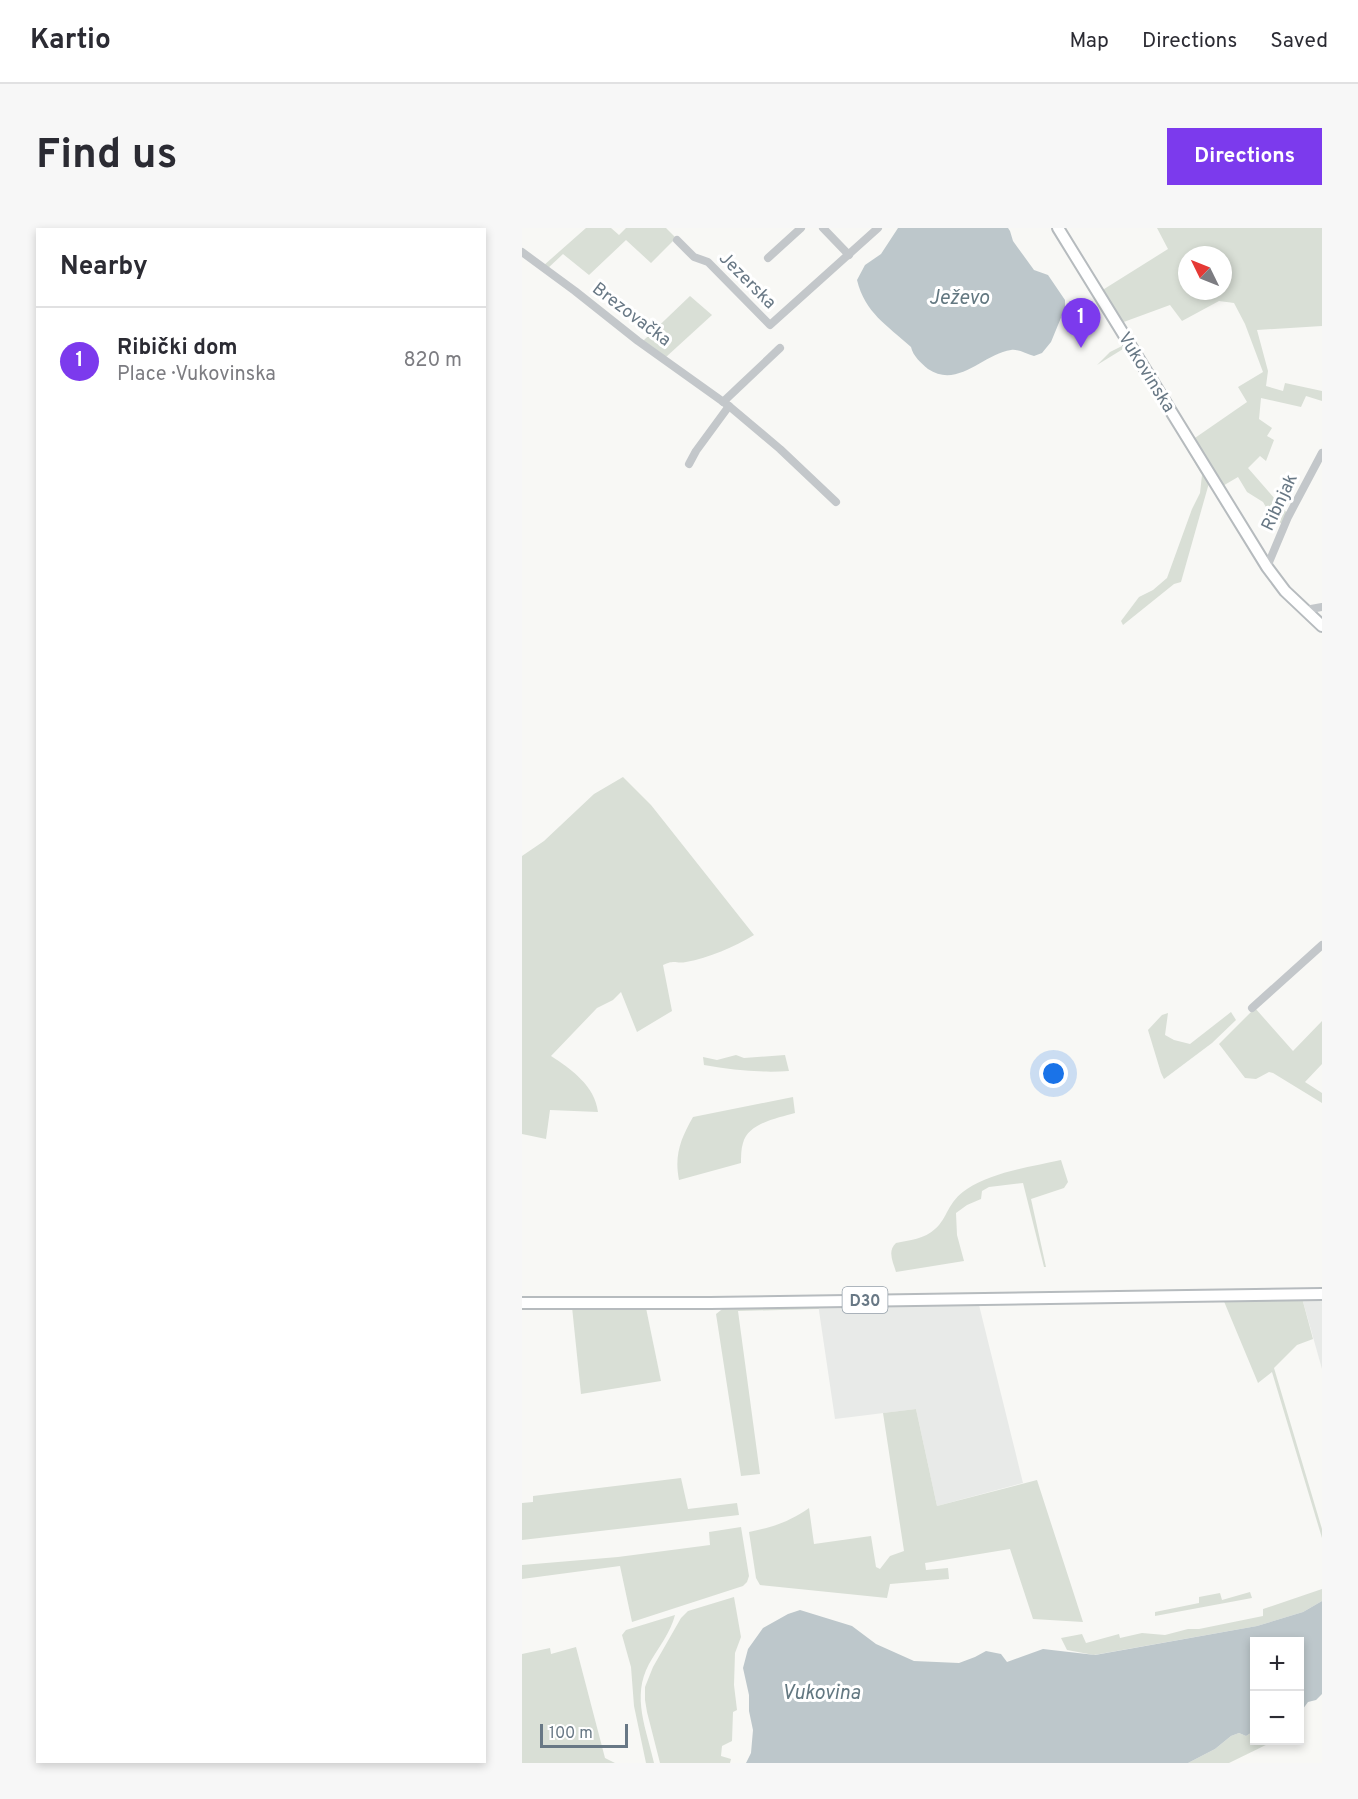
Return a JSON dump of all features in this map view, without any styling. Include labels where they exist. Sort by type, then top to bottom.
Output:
[{"type":"main road","name":"Vukovinska","points":[[1058,228],[1268,567],[1285,591],[1322,626]]},
{"type":"main road","name":"D30","points":[[522,1303],[710,1303],[1322,1294]]},
{"type":"street","name":"Jezerska","points":[[768,258],[801,228]]},
{"type":"street","points":[[823,228],[849,255]]},
{"type":"street","name":"Jezerska","points":[[677,240],[694,257],[708,262],[770,325],[878,228]]},
{"type":"street","name":"Brezovačka","points":[[522,252],[638,341],[726,404],[788,456],[836,502]]},
{"type":"street","points":[[689,464],[726,404],[780,348]]},
{"type":"street","name":"Ribnjak","points":[[1268,567],[1288,517],[1322,453]]},
{"type":"street","points":[[1307,612],[1322,607]]},
{"type":"street","points":[[1252,1008],[1322,945]]},
{"type":"shaded area","points":[[586,228],[611,228],[619,235],[626,228],[666,228],[676,238],[651,263],[626,240],[589,275],[563,254],[547,269],[543,266]]},
{"type":"shaded area","points":[[1157,228],[1322,228],[1322,326],[1257,330],[1268,371],[1266,386],[1283,391],[1285,383],[1322,391],[1322,401],[1306,396],[1301,407],[1261,398],[1259,419],[1272,428],[1267,436],[1274,440],[1266,461],[1260,456],[1248,468],[1288,514],[1283,525],[1270,514],[1263,502],[1247,492],[1238,477],[1221,487],[1192,440],[1247,402],[1238,387],[1263,372],[1245,324],[1234,303],[1219,301],[1182,321],[1170,305],[1121,323],[1101,291],[1168,249]]},
{"type":"shaded area","points":[[690,296],[712,315],[666,357],[643,341]]},
{"type":"shaded area","points":[[1124,345],[1226,505],[1222,507],[1209,483],[1181,582],[1174,584],[1123,625],[1121,621],[1139,597],[1153,590],[1167,578],[1200,493],[1202,475],[1148,383],[1123,349],[1097,365],[1110,352]]},
{"type":"shaded area","points":[[623,777],[651,805],[754,935],[704,958],[663,965],[672,1011],[637,1032],[621,992],[613,1000],[597,1008],[551,1056],[587,1086],[598,1112],[550,1110],[546,1139],[522,1134],[522,856],[544,841],[594,794]]},
{"type":"shaded area","points":[[1255,1008],[1293,1051],[1322,1021],[1322,1064],[1305,1082],[1322,1093],[1322,1103],[1273,1073],[1269,1072],[1256,1079],[1245,1078],[1219,1044]]},
{"type":"shaded area","points":[[1231,1012],[1236,1020],[1212,1043],[1164,1079],[1148,1030],[1162,1015],[1168,1013],[1165,1035],[1190,1044]]},
{"type":"shaded area","points":[[736,1055],[744,1058],[785,1055],[789,1071],[746,1071],[704,1065],[703,1057],[717,1060]]},
{"type":"shaded area","points":[[793,1097],[795,1113],[764,1122],[746,1136],[741,1163],[679,1180],[678,1155],[685,1132],[693,1117]]},
{"type":"shaded area","points":[[1061,1160],[1068,1182],[1064,1188],[1031,1199],[1046,1267],[1044,1267],[1023,1183],[989,1187],[982,1191],[981,1199],[956,1213],[957,1235],[964,1261],[896,1272],[892,1257],[893,1246],[931,1232],[943,1220],[955,1199],[967,1189],[1000,1174]]},
{"type":"shaded area","points":[[1302,1298],[1322,1298],[1322,1369],[1304,1305]]},
{"type":"shaded area","points":[[1302,1298],[1313,1339],[1297,1345],[1274,1368],[1322,1529],[1322,1538],[1272,1372],[1258,1383],[1223,1299]]},
{"type":"shaded area","points":[[818,1304],[979,1305],[1023,1483],[937,1506],[916,1409],[835,1419]]},
{"type":"shaded area","points":[[818,1304],[819,1309],[738,1311],[760,1474],[741,1476],[716,1314],[725,1307]]},
{"type":"shaded area","points":[[572,1307],[646,1308],[661,1381],[581,1394]]},
{"type":"shaded area","points":[[916,1409],[937,1506],[1037,1480],[1083,1622],[1033,1619],[1010,1549],[925,1563],[926,1570],[948,1568],[949,1579],[890,1584],[887,1598],[760,1585],[756,1578],[749,1532],[795,1517],[809,1508],[814,1544],[871,1536],[876,1567],[880,1569],[890,1556],[904,1551],[883,1413]]},
{"type":"shaded area","points":[[681,1478],[688,1509],[737,1503],[739,1515],[522,1540],[522,1503],[533,1502],[533,1496]]},
{"type":"shaded area","points":[[741,1527],[749,1576],[743,1586],[632,1622],[620,1566],[522,1579],[522,1565],[618,1557],[710,1545],[709,1532]]},
{"type":"shaded area","points":[[1322,1589],[1322,1601],[1303,1612],[1257,1626],[1094,1655],[1067,1650],[1061,1638],[1082,1634],[1086,1643],[1119,1634],[1120,1638],[1142,1633],[1165,1635],[1188,1629],[1199,1629],[1263,1616],[1263,1609]]},
{"type":"shaded area","points":[[1250,1592],[1252,1598],[1155,1616],[1155,1612],[1199,1603],[1199,1597],[1220,1593],[1222,1600]]},
{"type":"shaded area","points":[[734,1597],[741,1637],[735,1653],[734,1685],[737,1710],[733,1712],[732,1741],[722,1746],[721,1756],[731,1759],[730,1763],[660,1763],[645,1700],[645,1687],[653,1667],[681,1618],[688,1611]]},
{"type":"shaded area","points":[[675,1615],[667,1634],[649,1664],[641,1689],[642,1714],[654,1763],[646,1763],[634,1706],[631,1667],[622,1635],[626,1630]]},
{"type":"shaded area","points":[[576,1647],[605,1758],[615,1763],[522,1763],[522,1654],[550,1648],[551,1654]]},
{"type":"shaded area","points":[[1239,1733],[1246,1736],[1250,1734],[1250,1745],[1266,1745],[1229,1763],[1188,1763],[1215,1749],[1231,1736]]},
{"type":"water","name":"Ježevo","points":[[898,228],[1008,228],[1013,241],[1034,270],[1048,275],[1065,300],[1065,308],[1051,342],[1042,353],[1034,356],[1011,350],[990,357],[960,373],[939,374],[928,369],[915,356],[911,347],[871,310],[857,280],[865,265],[881,254]]},
{"type":"water","name":"Vukovina","points":[[1322,1601],[1322,1694],[1316,1700],[1308,1702],[1304,1708],[1304,1637],[1250,1637],[1250,1734],[1246,1736],[1239,1733],[1231,1736],[1215,1749],[1188,1763],[746,1763],[751,1753],[753,1730],[743,1668],[748,1649],[763,1628],[800,1610],[852,1626],[876,1644],[914,1661],[959,1663],[986,1651],[1001,1654],[1007,1662],[1043,1649],[1095,1655],[1257,1626],[1303,1612]]},
{"type":"place","name":"Ribički dom","points":[[1081,348]]}]
